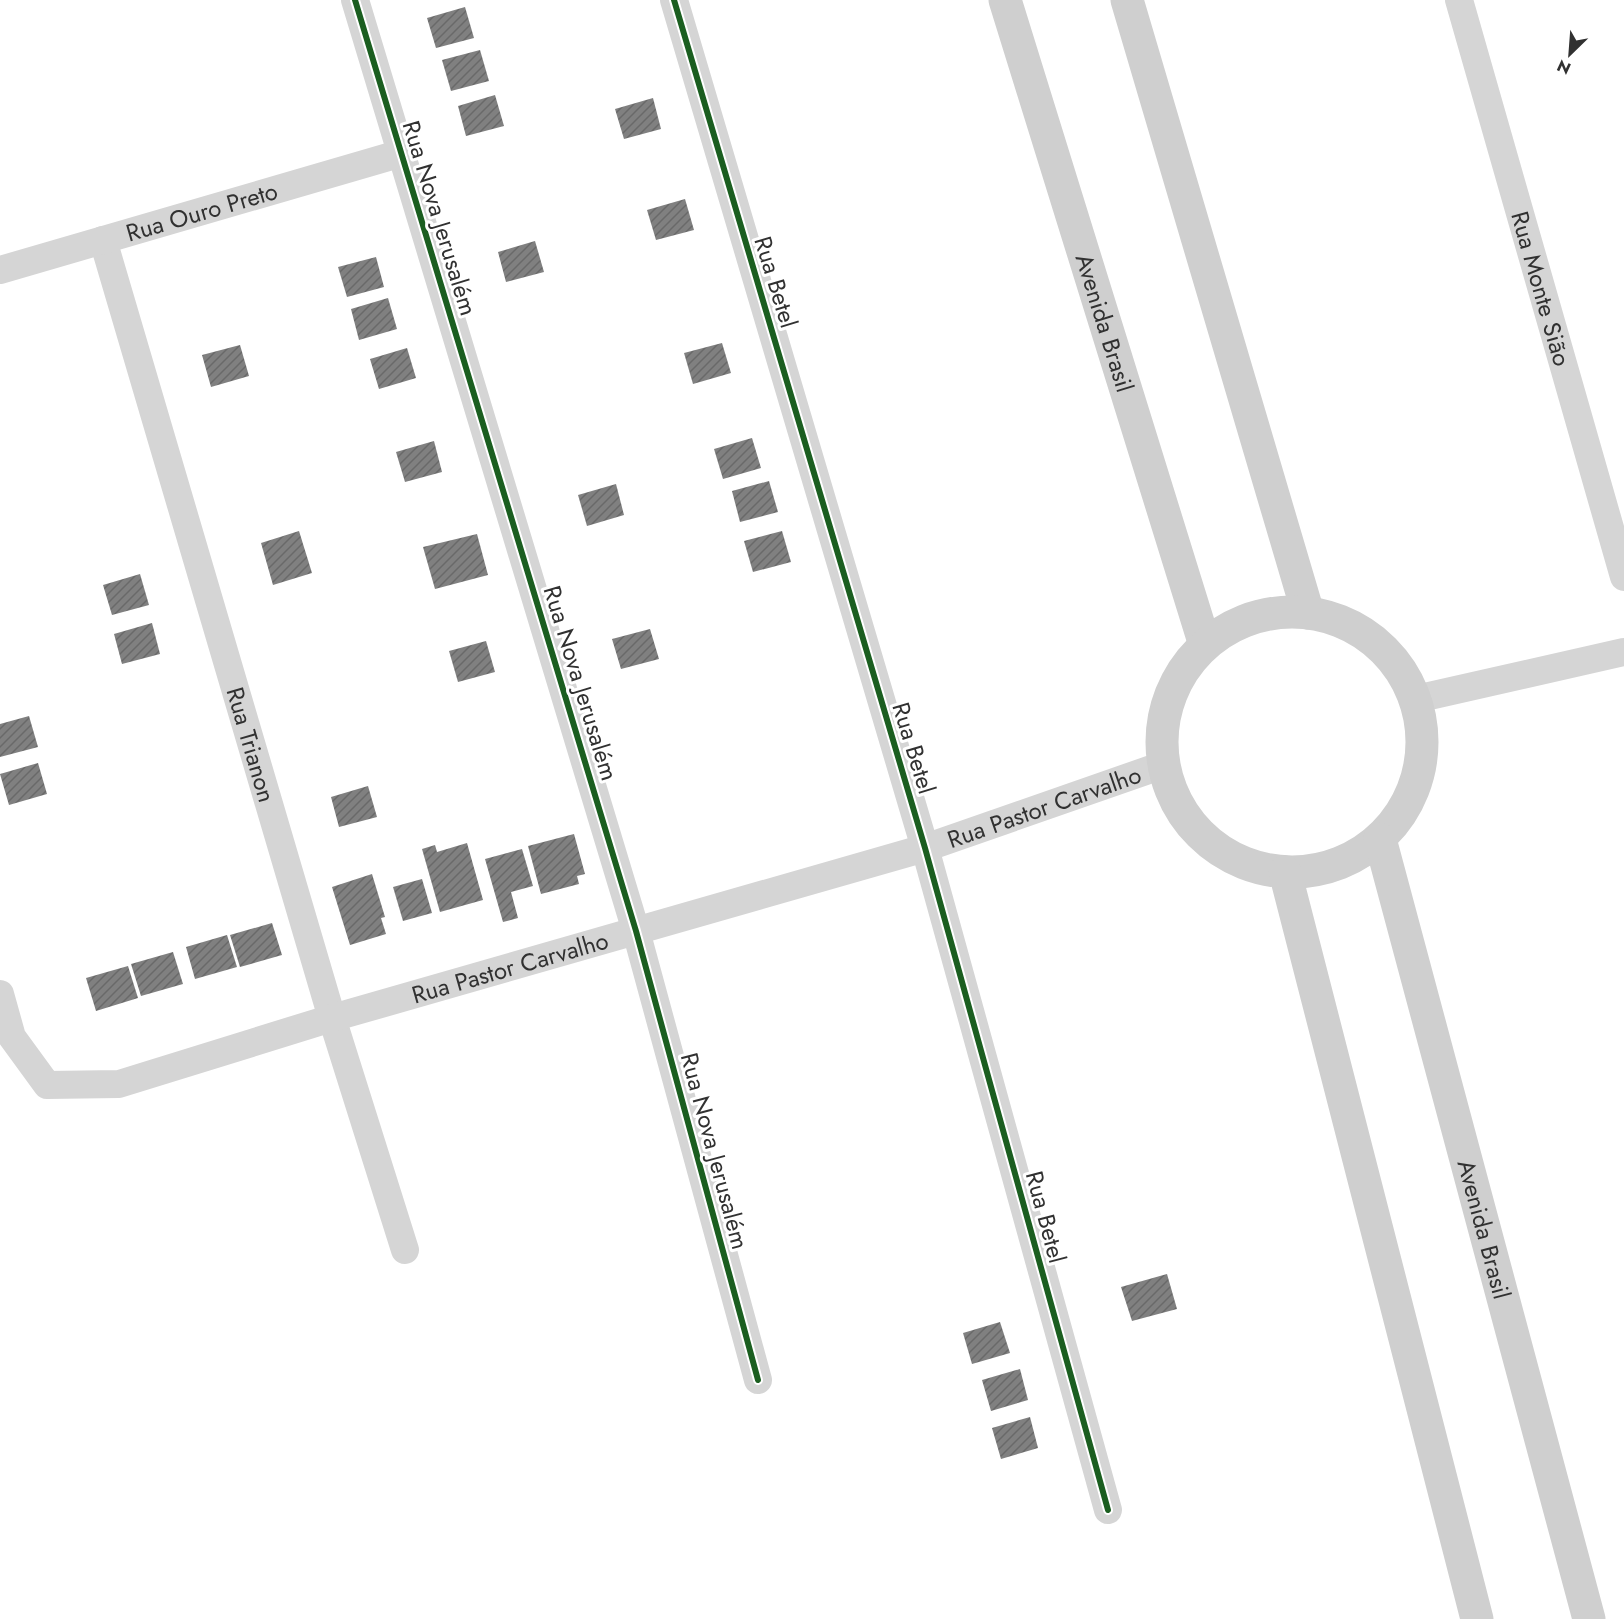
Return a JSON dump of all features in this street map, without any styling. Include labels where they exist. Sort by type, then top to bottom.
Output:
[{"type":"main road","name":"Avenida Brasil","points":[[1005,0],[1205,645]]},
{"type":"main road","points":[[1127,0],[1308,613]]},
{"type":"main road","points":[[1271,613],[1308,613],[1343,622],[1374,640],[1399,667],[1416,699],[1423,736],[1419,775],[1404,810],[1380,839],[1352,858],[1319,870],[1286,872],[1246,864],[1211,844],[1183,813],[1162,765],[1162,741],[1167,705],[1182,673],[1205,645],[1236,625],[1271,613]]},
{"type":"main road","name":"Avenida Brasil","points":[[1380,839],[1589,1619]]},
{"type":"main road","points":[[1286,872],[1477,1619]]},
{"type":"street","name":"Rua Nova Jerusalém","points":[[355,0],[636,931],[758,1380]]},
{"type":"street","name":"Rua Betel","points":[[674,0],[925,848],[1108,1510]]},
{"type":"street","name":"Rua Monte Sião","points":[[1459,0],[1624,577]]},
{"type":"street","name":"Rua Ouro Preto","points":[[0,270],[402,153]]},
{"type":"street","name":"Rua Trianon","points":[[103,240],[332,1018],[405,1250]]},
{"type":"street","points":[[1416,699],[1624,652]]},
{"type":"street","name":"Rua Pastor Carvalho","points":[[0,994],[12,1037],[46,1085],[119,1083],[332,1018],[925,848],[1162,765]]},
{"type":"building","points":[[465,7],[474,38],[436,48],[427,18]]},
{"type":"building","points":[[480,50],[489,81],[451,91],[442,60]]},
{"type":"building","points":[[495,95],[504,126],[466,136],[458,106]]},
{"type":"building","points":[[653,98],[661,129],[624,139],[615,109]]},
{"type":"building","points":[[685,199],[694,230],[656,240],[647,210]]},
{"type":"building","points":[[535,241],[544,272],[506,282],[498,252]]},
{"type":"building","points":[[376,257],[384,287],[347,297],[338,267]]},
{"type":"building","points":[[388,298],[397,329],[359,340],[351,309]]},
{"type":"building","points":[[722,343],[731,373],[693,384],[684,353]]},
{"type":"building","points":[[240,345],[249,376],[211,387],[202,355]]},
{"type":"building","points":[[407,348],[416,378],[379,389],[370,359]]},
{"type":"building","points":[[752,438],[761,468],[723,479],[714,449]]},
{"type":"building","points":[[434,441],[442,472],[405,482],[396,452]]},
{"type":"building","points":[[769,481],[778,512],[740,522],[732,491]]},
{"type":"building","points":[[616,484],[624,515],[587,526],[578,495]]},
{"type":"building","points":[[299,531],[312,573],[273,585],[261,543]]},
{"type":"building","points":[[782,531],[791,562],[753,572],[744,541]]},
{"type":"building","points":[[477,534],[488,575],[435,589],[423,547]]},
{"type":"building","points":[[140,574],[149,605],[112,615],[103,585]]},
{"type":"building","points":[[152,623],[160,654],[122,664],[114,634]]},
{"type":"building","points":[[650,629],[659,659],[621,669],[612,639]]},
{"type":"building","points":[[486,641],[495,672],[458,682],[449,651]]},
{"type":"building","points":[[29,716],[38,747],[0,757],[0,724]]},
{"type":"building","points":[[38,763],[47,794],[9,805],[0,774]]},
{"type":"building","points":[[368,786],[377,817],[339,827],[331,797]]},
{"type":"building","points":[[574,834],[585,874],[577,876],[579,884],[541,894],[528,846]]},
{"type":"building","points":[[467,843],[483,900],[440,912],[422,849],[435,845],[437,852]]},
{"type":"building","points":[[522,849],[533,886],[511,892],[518,918],[503,922],[485,859]]},
{"type":"building","points":[[372,874],[385,917],[381,918],[386,934],[350,945],[332,887]]},
{"type":"building","points":[[422,879],[432,913],[403,921],[393,887]]},
{"type":"building","points":[[272,923],[282,955],[240,967],[230,935]]},
{"type":"building","points":[[227,935],[237,967],[195,979],[186,947]]},
{"type":"building","points":[[173,952],[183,984],[141,996],[131,964]]},
{"type":"building","points":[[128,966],[138,998],[96,1011],[86,978]]},
{"type":"building","points":[[1167,1274],[1177,1309],[1132,1321],[1121,1287]]},
{"type":"building","points":[[1000,1322],[1010,1353],[972,1364],[963,1333]]},
{"type":"building","points":[[1020,1369],[1028,1400],[991,1411],[982,1380]]},
{"type":"building","points":[[1030,1417],[1038,1448],[1001,1459],[992,1428]]},
{"type":"cycle path","points":[[355,0],[636,931],[758,1380]]},
{"type":"cycle path","points":[[674,0],[925,848],[1108,1510]]}]
